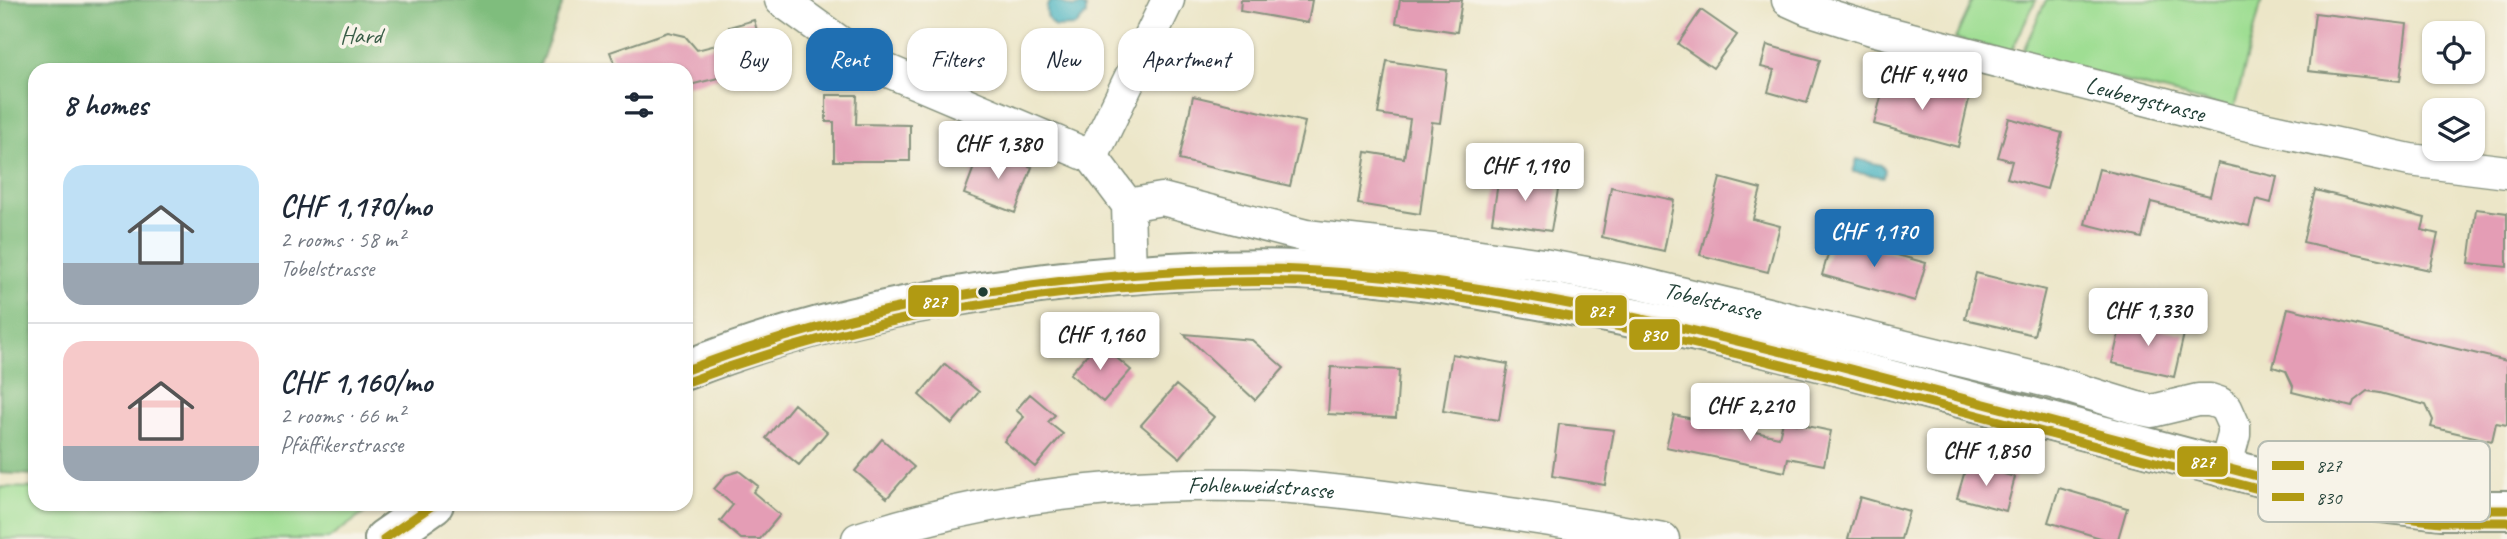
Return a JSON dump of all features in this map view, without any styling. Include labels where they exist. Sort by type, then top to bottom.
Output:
[{"type":"main road","points":[[693,367],[758,343],[826,323],[983,291],[1130,274],[1205,269],[1300,270],[1466,286],[1658,323],[1773,349],[2258,477]]},
{"type":"main road","points":[[384,539],[424,511]]},
{"type":"street","points":[[781,0],[867,62],[1092,157],[1128,205],[1130,274]]},
{"type":"street","points":[[1092,157],[1168,0]]},
{"type":"street","name":"Leubergstrasse","points":[[1788,0],[1872,29],[2244,124],[2410,160],[2507,172]]},
{"type":"street","name":"Tobelstrasse","points":[[1128,205],[1162,199],[1307,236],[1483,257],[1634,282],[2056,383],[2151,411],[2198,400],[2210,400],[2226,408],[2234,426],[2225,468]]},
{"type":"street","name":"Fohlenweidstrasse","points":[[858,539],[932,518],[1039,497],[1131,488],[1203,486],[1275,486],[1393,498],[1587,524],[1663,539]]},
{"type":"green space","name":"Hard","points":[[0,0],[564,0],[541,63],[28,63],[28,475],[0,473]]},
{"type":"green space","points":[[1973,0],[2036,0],[2011,52],[1955,39]]},
{"type":"green space","points":[[2046,0],[2262,0],[2234,109],[2021,55]]},
{"type":"green space","points":[[0,487],[28,488],[28,511],[367,511],[328,539],[0,539]]},
{"type":"water","points":[[1053,0],[1073,7],[1081,5],[1086,8],[1086,15],[1076,26],[1055,27],[1047,12],[1047,5]]},
{"type":"water","points":[[1857,159],[1881,165],[1885,169],[1884,177],[1853,172]]},
{"type":"building","points":[[1241,0],[1312,0],[1308,23],[1240,11]]},
{"type":"building","points":[[1400,0],[1462,0],[1457,32],[1396,23]]},
{"type":"building","points":[[1701,10],[1737,35],[1713,68],[1678,44]]},
{"type":"building","points":[[2315,13],[2407,24],[2400,81],[2308,71]]},
{"type":"building","points":[[754,20],[756,28],[729,28]]},
{"type":"building","points":[[668,32],[685,36],[697,50],[714,46],[714,79],[693,84],[693,63],[614,63],[610,52]]},
{"type":"building","points":[[1767,45],[1820,60],[1807,103],[1768,92],[1774,70],[1761,67]]},
{"type":"building","points":[[1387,61],[1447,70],[1440,123],[1432,122],[1420,214],[1358,204],[1366,152],[1404,158],[1410,119],[1378,114]]},
{"type":"building","points":[[1886,78],[1969,99],[1958,147],[1874,124]]},
{"type":"building","points":[[826,95],[857,95],[856,124],[910,125],[910,161],[834,161],[834,122],[826,122]]},
{"type":"building","points":[[1193,96],[1305,122],[1290,186],[1179,160]]},
{"type":"building","points":[[2009,118],[2062,133],[2047,189],[2007,178],[2012,161],[1998,157]]},
{"type":"building","points":[[981,148],[1032,167],[1015,213],[964,194]]},
{"type":"building","points":[[2218,163],[2277,177],[2271,203],[2256,199],[2249,226],[2151,202],[2142,238],[2085,224],[2099,169],[2210,196]]},
{"type":"building","points":[[1499,176],[1559,184],[1551,231],[1492,222]]},
{"type":"building","points":[[1720,178],[1761,189],[1753,219],[1780,226],[1768,272],[1700,255]]},
{"type":"building","points":[[1611,187],[1674,200],[1664,251],[1602,237]]},
{"type":"building","points":[[2315,190],[2425,218],[2422,230],[2438,234],[2430,270],[2303,242]]},
{"type":"building","points":[[2476,209],[2507,213],[2507,267],[2469,263]]},
{"type":"building","points":[[1833,237],[1926,263],[1915,301],[1822,275]]},
{"type":"building","points":[[1976,273],[2045,290],[2034,335],[1965,319]]},
{"type":"building","points":[[2288,308],[2507,361],[2507,425],[2496,423],[2492,441],[2431,427],[2433,420],[2426,405],[2380,393],[2367,391],[2354,401],[2352,407],[2292,392],[2293,386],[2286,371],[2273,367]]},
{"type":"building","points":[[2122,320],[2184,334],[2174,377],[2112,363]]},
{"type":"building","points":[[1184,334],[1252,340],[1284,368],[1255,400]]},
{"type":"building","points":[[1098,342],[1131,370],[1103,402],[1070,374]]},
{"type":"building","points":[[1452,354],[1508,364],[1499,420],[1443,411]]},
{"type":"building","points":[[945,364],[979,392],[952,424],[919,395]]},
{"type":"building","points":[[1331,367],[1399,370],[1396,418],[1328,414]]},
{"type":"building","points":[[1176,385],[1214,417],[1180,458],[1141,425]]},
{"type":"building","points":[[1030,394],[1055,415],[1048,422],[1063,434],[1035,467],[1004,441],[1024,417],[1016,410]]},
{"type":"building","points":[[794,404],[827,432],[799,465],[766,438]]},
{"type":"building","points":[[1674,415],[1779,437],[1783,421],[1831,431],[1824,465],[1788,458],[1785,472],[1666,447]]},
{"type":"building","points":[[1559,424],[1614,430],[1605,485],[1552,476]]},
{"type":"building","points":[[882,439],[914,467],[887,498],[855,471]]},
{"type":"building","points":[[1967,464],[2015,477],[2006,511],[1957,498]]},
{"type":"building","points":[[739,471],[758,486],[753,492],[780,515],[760,539],[741,539],[720,521],[733,505],[714,489],[726,475]]},
{"type":"building","points":[[2059,488],[2127,508],[2118,539],[2104,539],[2048,522]]},
{"type":"building","points":[[1860,497],[1909,511],[1901,539],[1848,539]]},
{"type":"transit line","name":"827","points":[[693,368],[791,335],[844,321],[1006,288],[1116,276],[1207,270],[1299,270],[1435,282],[1639,318],[1897,381],[2258,476]]},
{"type":"transit line","name":"830","points":[[693,380],[794,346],[847,332],[1009,300],[1118,288],[1209,282],[1300,282],[1363,286],[1489,302],[1675,339],[1925,401],[2258,489]]},
{"type":"transit line","name":"827","points":[[2490,510],[2507,510]]},
{"type":"transit line","name":"827","points":[[384,539],[424,511]]},
{"type":"transit line","name":"830","points":[[2440,522],[2490,522]]},
{"type":"transit line","name":"830","points":[[2490,522],[2507,522]]}]
